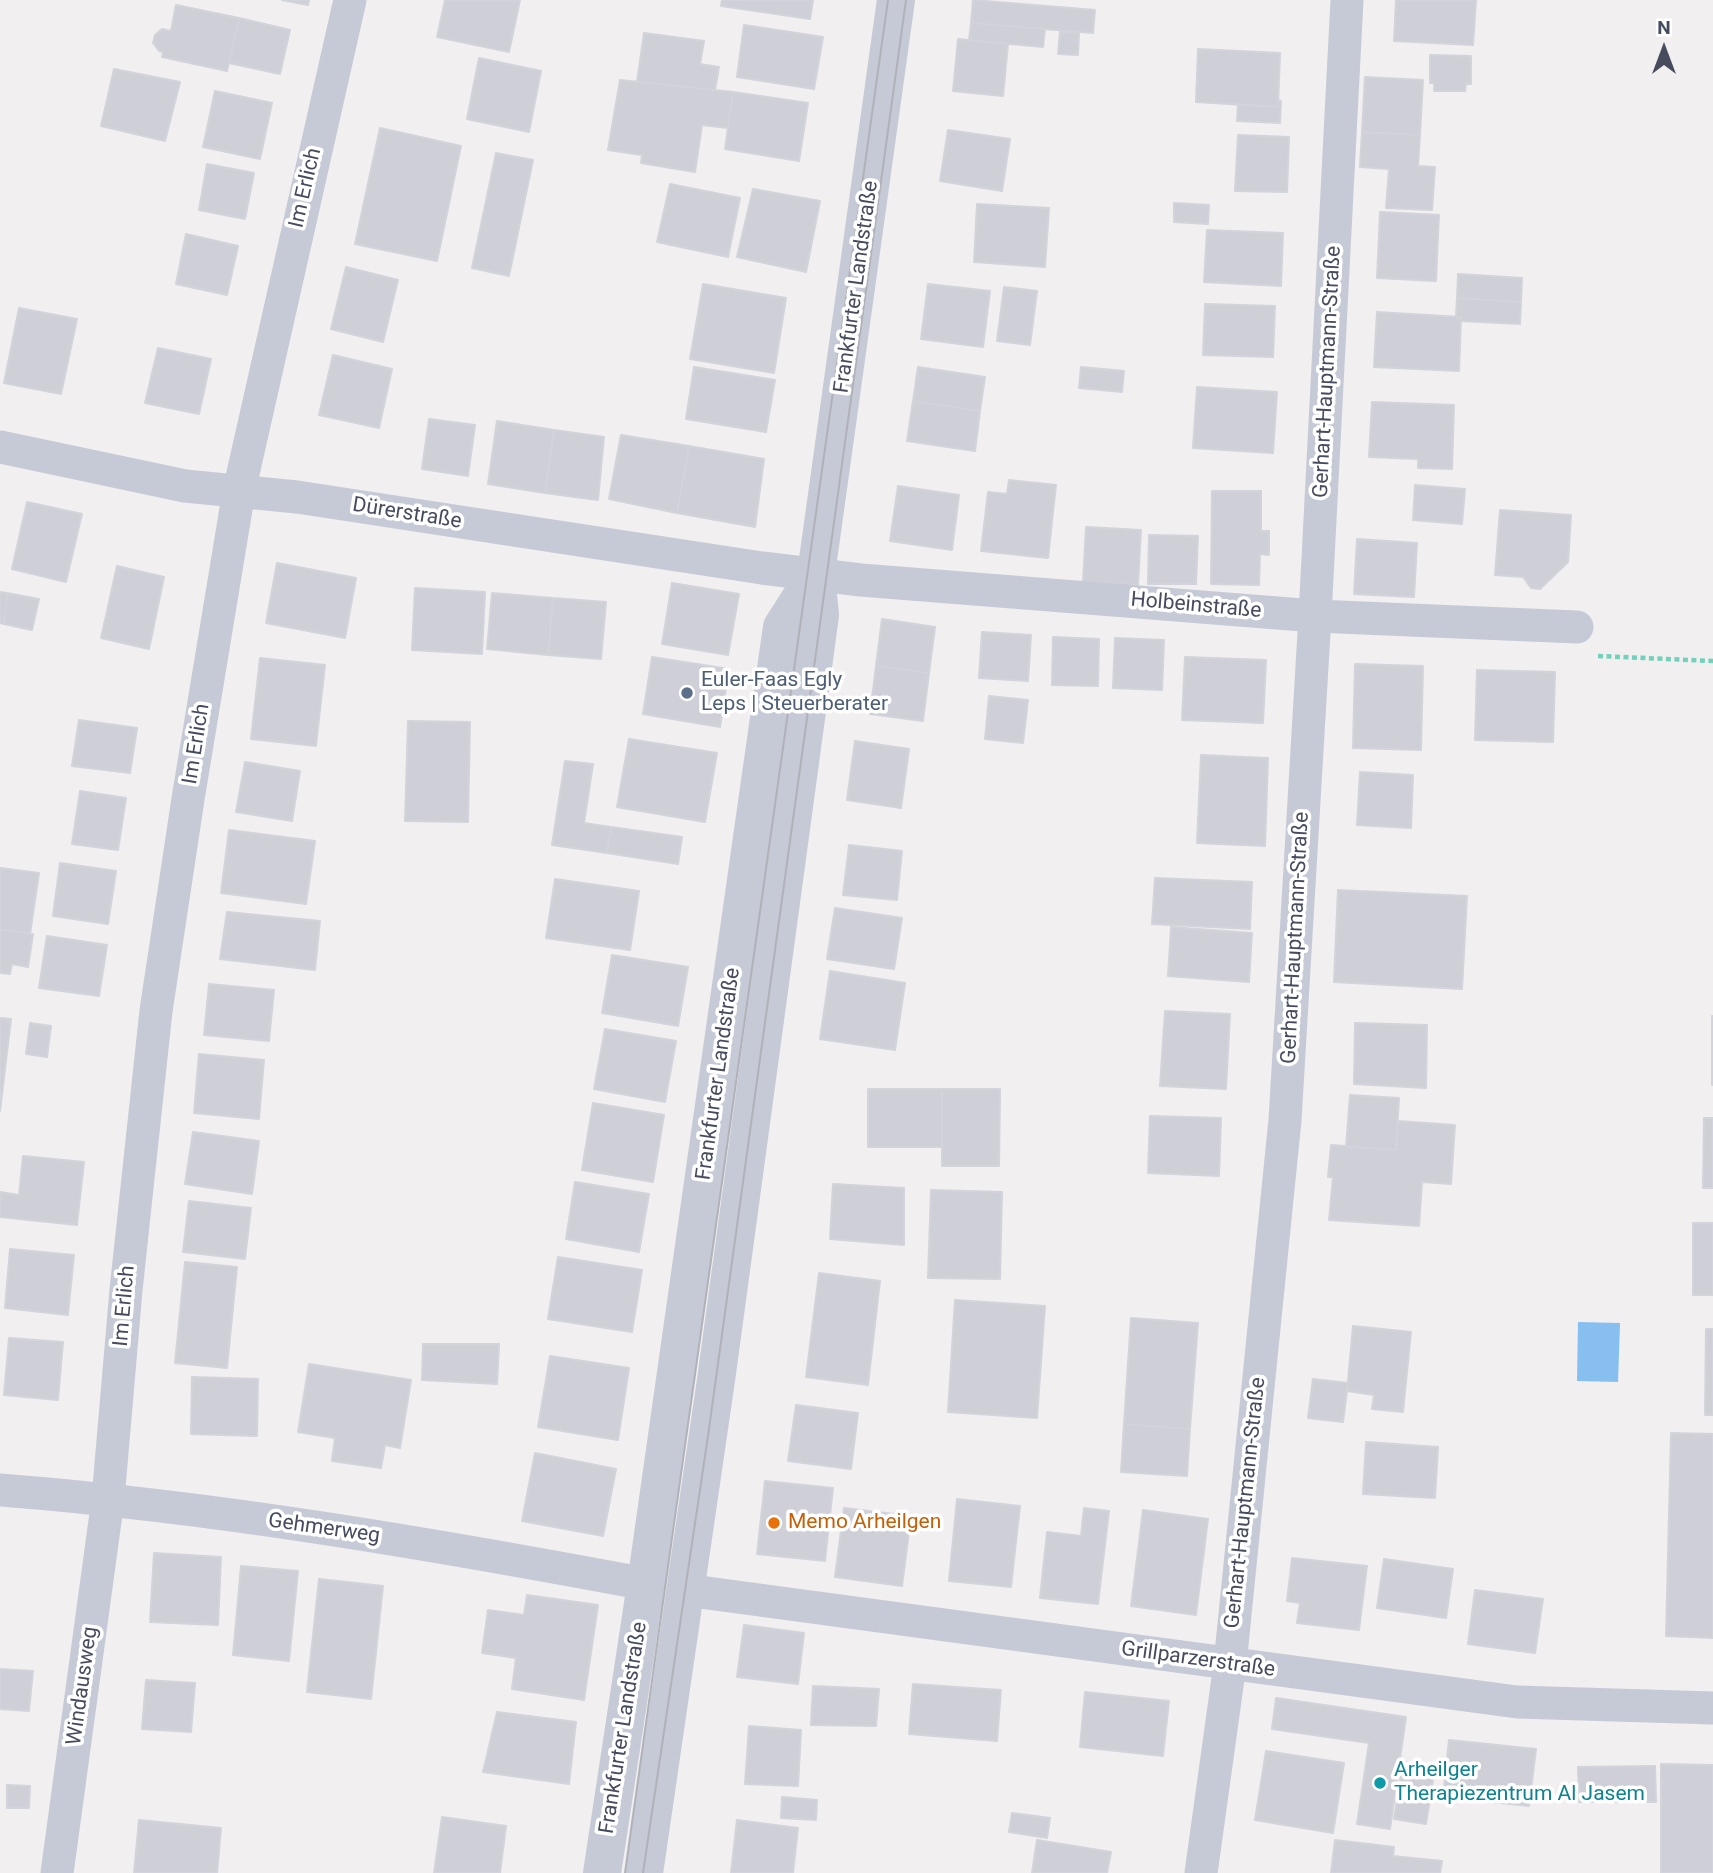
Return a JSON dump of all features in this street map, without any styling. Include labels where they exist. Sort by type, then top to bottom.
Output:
[{"type":"street","name":"Im Erlich","points":[[108,1499],[126,1290],[156,1011],[188,799],[239,491],[350,0]]},
{"type":"street","name":"Frankfurter Landstraße","points":[[643,1873],[716,1380],[820,615],[816,574],[896,0]]},
{"type":"street","name":"Gerhart-Hauptmann-Straße","points":[[1201,1873],[1230,1664],[1285,1120],[1348,0]]},
{"type":"street","name":"Dürerstraße","points":[[0,447],[185,486],[296,497],[816,574]]},
{"type":"street","name":"Frankfurter Landstraße","points":[[602,1873],[646,1584],[782,626],[816,574]]},
{"type":"street","name":"Holbeinstraße","points":[[816,574],[861,580],[1315,616],[1577,627]]},
{"type":"street","name":"Gehmerweg","points":[[0,1490],[108,1499],[367,1535],[646,1584]]},
{"type":"street","name":"Windausweg","points":[[57,1873],[108,1499]]},
{"type":"street","points":[[646,1584],[685,1590]]},
{"type":"street","name":"Grillparzerstraße","points":[[685,1590],[1517,1702],[1713,1708]]},
{"type":"path","points":[[1577,627],[1581,645],[1593,656],[1713,661]]},
{"type":"water","points":[[1578,1322],[1620,1323],[1618,1382],[1577,1381]]},
{"type":"building","points":[[282,0],[309,0],[308,5]]},
{"type":"building","points":[[445,0],[520,0],[509,52],[437,37]]},
{"type":"building","points":[[722,0],[813,0],[810,19],[721,6]]},
{"type":"building","points":[[973,0],[1095,10],[1093,33],[971,23]]},
{"type":"building","points":[[1396,0],[1476,0],[1473,45],[1394,41]]},
{"type":"building","points":[[176,5],[239,18],[227,71],[162,57],[163,52],[153,43],[155,35],[162,29],[171,31]]},
{"type":"building","points":[[239,18],[290,30],[280,74],[229,63]]},
{"type":"building","points":[[971,23],[1045,29],[1043,47],[969,40]]},
{"type":"building","points":[[744,25],[823,37],[814,89],[737,77]]},
{"type":"building","points":[[1060,32],[1079,33],[1078,55],[1058,54]]},
{"type":"building","points":[[644,33],[704,41],[700,64],[719,67],[715,90],[637,82]]},
{"type":"building","points":[[958,39],[1008,44],[1003,96],[953,91]]},
{"type":"building","points":[[1198,49],[1280,53],[1278,107],[1196,102]]},
{"type":"building","points":[[1430,55],[1471,56],[1471,84],[1466,84],[1465,91],[1434,91],[1434,83],[1430,83]]},
{"type":"building","points":[[479,58],[541,71],[529,132],[467,119]]},
{"type":"building","points":[[114,69],[180,82],[165,141],[101,126]]},
{"type":"building","points":[[1365,77],[1423,80],[1420,135],[1362,132]]},
{"type":"building","points":[[620,80],[733,92],[728,128],[702,125],[695,172],[641,163],[642,155],[608,150]]},
{"type":"building","points":[[215,91],[272,103],[260,159],[203,147]]},
{"type":"building","points":[[733,92],[808,103],[799,161],[725,149]]},
{"type":"building","points":[[1278,101],[1281,101],[1280,123],[1237,121],[1238,104],[1278,107]]},
{"type":"building","points":[[380,128],[461,146],[437,261],[355,244]]},
{"type":"building","points":[[948,130],[1010,139],[1002,191],[940,181]]},
{"type":"building","points":[[1362,132],[1420,135],[1418,166],[1435,167],[1432,210],[1386,208],[1389,169],[1360,167]]},
{"type":"building","points":[[1238,135],[1289,137],[1287,192],[1235,191]]},
{"type":"building","points":[[496,153],[533,160],[509,276],[472,268]]},
{"type":"building","points":[[207,164],[254,173],[245,219],[199,210]]},
{"type":"building","points":[[670,184],[740,198],[728,257],[657,242]]},
{"type":"building","points":[[753,189],[820,201],[806,272],[737,257]]},
{"type":"building","points":[[1174,203],[1209,205],[1208,224],[1174,222]]},
{"type":"building","points":[[977,204],[1049,208],[1045,267],[974,262]]},
{"type":"building","points":[[1380,212],[1439,215],[1436,281],[1377,278]]},
{"type":"building","points":[[1207,230],[1283,233],[1281,286],[1204,282]]},
{"type":"building","points":[[186,234],[238,246],[227,295],[176,284]]},
{"type":"building","points":[[346,267],[398,280],[383,342],[331,329]]},
{"type":"building","points":[[1458,274],[1522,278],[1521,302],[1457,298]]},
{"type":"building","points":[[703,284],[786,298],[774,373],[690,359]]},
{"type":"building","points":[[928,284],[990,291],[983,347],[921,339]]},
{"type":"building","points":[[1004,287],[1037,291],[1030,345],[997,341]]},
{"type":"building","points":[[1457,298],[1521,302],[1520,324],[1461,321],[1461,317],[1456,317]]},
{"type":"building","points":[[1205,304],[1275,306],[1273,357],[1203,355]]},
{"type":"building","points":[[19,308],[77,319],[61,394],[4,383]]},
{"type":"building","points":[[1377,312],[1461,317],[1459,371],[1374,367]]},
{"type":"building","points":[[158,348],[211,359],[199,414],[145,403]]},
{"type":"building","points":[[333,355],[392,369],[379,428],[319,415]]},
{"type":"building","points":[[694,367],[775,380],[766,432],[686,419]]},
{"type":"building","points":[[918,367],[985,377],[980,411],[913,401]]},
{"type":"building","points":[[1081,367],[1124,371],[1122,392],[1079,388]]},
{"type":"building","points":[[1197,387],[1277,392],[1273,453],[1193,448]]},
{"type":"building","points":[[913,401],[980,411],[975,451],[907,441]]},
{"type":"building","points":[[1372,402],[1454,405],[1452,469],[1418,468],[1418,459],[1369,457]]},
{"type":"building","points":[[429,419],[475,425],[468,476],[422,469]]},
{"type":"building","points":[[497,421],[554,430],[545,493],[488,484]]},
{"type":"building","points":[[554,430],[604,437],[598,500],[545,493]]},
{"type":"building","points":[[621,435],[689,446],[677,513],[609,499]]},
{"type":"building","points":[[689,446],[764,459],[755,527],[677,513]]},
{"type":"building","points":[[1009,480],[1056,485],[1048,558],[981,551],[988,492],[1007,494]]},
{"type":"building","points":[[1415,485],[1465,489],[1462,524],[1413,520]]},
{"type":"building","points":[[898,486],[959,495],[952,550],[890,541]]},
{"type":"building","points":[[1212,491],[1261,491],[1261,531],[1269,531],[1269,555],[1260,554],[1259,585],[1211,584]]},
{"type":"building","points":[[27,502],[82,514],[66,582],[12,569]]},
{"type":"building","points":[[1500,510],[1571,515],[1568,562],[1540,589],[1531,588],[1523,577],[1495,575]]},
{"type":"building","points":[[1086,527],[1141,530],[1138,585],[1083,582]]},
{"type":"building","points":[[1149,535],[1198,536],[1196,584],[1148,584]]},
{"type":"building","points":[[1357,539],[1417,543],[1414,597],[1354,594]]},
{"type":"building","points":[[277,563],[356,578],[345,638],[266,623]]},
{"type":"building","points":[[117,566],[164,577],[149,649],[101,638]]},
{"type":"building","points":[[672,583],[739,594],[728,655],[662,644]]},
{"type":"building","points":[[415,588],[485,592],[482,654],[412,650]]},
{"type":"building","points":[[0,592],[7,593],[4,624],[0,623]]},
{"type":"building","points":[[7,593],[39,599],[32,630],[4,624]]},
{"type":"building","points":[[492,593],[553,598],[548,655],[487,649]]},
{"type":"building","points":[[553,598],[606,602],[601,659],[548,655]]},
{"type":"building","points":[[882,619],[935,627],[929,673],[876,666]]},
{"type":"building","points":[[982,632],[1031,635],[1028,681],[979,678]]},
{"type":"building","points":[[1053,637],[1099,639],[1098,686],[1052,685]]},
{"type":"building","points":[[1115,638],[1164,640],[1162,690],[1113,688]]},
{"type":"building","points":[[652,657],[729,669],[720,727],[643,714]]},
{"type":"building","points":[[1185,657],[1266,660],[1263,723],[1182,720]]},
{"type":"building","points":[[260,658],[325,665],[316,746],[251,739]]},
{"type":"building","points":[[1355,664],[1423,666],[1421,750],[1353,748]]},
{"type":"building","points":[[876,666],[929,673],[923,721],[870,714]]},
{"type":"building","points":[[1477,670],[1555,672],[1553,742],[1475,740]]},
{"type":"building","points":[[989,696],[1028,700],[1023,743],[985,739]]},
{"type":"building","points":[[79,720],[137,728],[130,773],[72,766]]},
{"type":"building","points":[[408,721],[470,722],[468,822],[405,821]]},
{"type":"building","points":[[629,739],[717,753],[705,822],[617,807]]},
{"type":"building","points":[[855,741],[909,749],[901,808],[847,800]]},
{"type":"building","points":[[1201,755],[1268,758],[1265,846],[1197,843]]},
{"type":"building","points":[[565,761],[593,764],[584,823],[611,827],[607,853],[552,845]]},
{"type":"building","points":[[245,762],[300,771],[292,821],[236,812]]},
{"type":"building","points":[[1360,772],[1413,775],[1411,828],[1357,825]]},
{"type":"building","points":[[80,791],[126,798],[118,850],[72,844]]},
{"type":"building","points":[[611,827],[682,837],[678,864],[607,853]]},
{"type":"building","points":[[229,830],[315,841],[306,904],[221,893]]},
{"type":"building","points":[[849,845],[902,851],[897,900],[843,895]]},
{"type":"building","points":[[60,863],[116,871],[108,924],[53,916]]},
{"type":"building","points":[[0,868],[39,873],[30,934],[0,929]]},
{"type":"building","points":[[1155,878],[1252,882],[1250,929],[1152,924]]},
{"type":"building","points":[[555,879],[639,891],[630,950],[546,938]]},
{"type":"building","points":[[1338,890],[1467,896],[1462,989],[1334,982]]},
{"type":"building","points":[[835,908],[902,918],[894,969],[827,959]]},
{"type":"building","points":[[227,912],[320,921],[315,970],[220,959]]},
{"type":"building","points":[[1171,927],[1252,933],[1249,982],[1168,976]]},
{"type":"building","points":[[0,929],[33,934],[28,967],[12,964],[10,974],[0,973]]},
{"type":"building","points":[[47,936],[107,945],[99,996],[39,988]]},
{"type":"building","points":[[612,955],[688,967],[678,1026],[602,1013]]},
{"type":"building","points":[[830,971],[905,983],[895,1050],[820,1039]]},
{"type":"building","points":[[209,984],[274,990],[269,1041],[204,1035]]},
{"type":"building","points":[[1165,1011],[1230,1014],[1226,1089],[1160,1086]]},
{"type":"building","points":[[1713,1016],[1713,1085],[1712,1085]]},
{"type":"building","points":[[0,1018],[11,1019],[0,1111]]},
{"type":"building","points":[[30,1023],[51,1026],[47,1057],[26,1054]]},
{"type":"building","points":[[1355,1023],[1427,1025],[1426,1088],[1354,1084]]},
{"type":"building","points":[[605,1029],[676,1041],[665,1102],[594,1089]]},
{"type":"building","points":[[199,1054],[264,1060],[259,1119],[194,1113]]},
{"type":"building","points":[[868,1089],[942,1089],[942,1147],[868,1147]]},
{"type":"building","points":[[942,1089],[1000,1089],[999,1166],[942,1166]]},
{"type":"building","points":[[1350,1095],[1399,1098],[1396,1150],[1346,1147]]},
{"type":"building","points":[[593,1103],[664,1115],[653,1182],[582,1170]]},
{"type":"building","points":[[1150,1116],[1221,1118],[1219,1176],[1148,1173]]},
{"type":"building","points":[[1704,1118],[1713,1118],[1713,1188],[1703,1188]]},
{"type":"building","points":[[1398,1121],[1455,1125],[1451,1184],[1422,1182],[1419,1226],[1329,1220],[1333,1177],[1328,1177],[1331,1145],[1396,1150]]},
{"type":"building","points":[[193,1132],[259,1141],[252,1194],[185,1184]]},
{"type":"building","points":[[23,1156],[84,1162],[77,1225],[0,1217],[0,1192],[19,1195]]},
{"type":"building","points":[[575,1182],[649,1194],[639,1252],[566,1239]]},
{"type":"building","points":[[833,1184],[904,1188],[904,1245],[830,1239]]},
{"type":"building","points":[[931,1190],[1002,1192],[1000,1279],[928,1278]]},
{"type":"building","points":[[189,1201],[251,1208],[245,1259],[183,1252]]},
{"type":"building","points":[[1693,1223],[1713,1223],[1713,1295],[1693,1295]]},
{"type":"building","points":[[10,1249],[74,1255],[68,1315],[5,1308]]},
{"type":"building","points":[[558,1257],[642,1270],[632,1332],[548,1319]]},
{"type":"building","points":[[185,1262],[237,1267],[227,1368],[175,1363]]},
{"type":"building","points":[[819,1273],[880,1281],[868,1385],[806,1377]]},
{"type":"building","points":[[955,1300],[1045,1306],[1037,1418],[948,1412]]},
{"type":"building","points":[[1131,1318],[1198,1323],[1190,1429],[1124,1424]]},
{"type":"building","points":[[1353,1326],[1411,1332],[1403,1412],[1372,1409],[1374,1395],[1347,1391]]},
{"type":"building","points":[[1706,1329],[1713,1329],[1713,1415],[1705,1415]]},
{"type":"building","points":[[9,1338],[63,1342],[58,1400],[4,1395]]},
{"type":"building","points":[[423,1344],[499,1344],[497,1384],[422,1380]]},
{"type":"building","points":[[550,1356],[629,1368],[618,1440],[538,1427]]},
{"type":"building","points":[[309,1364],[411,1380],[400,1448],[385,1445],[381,1468],[332,1461],[335,1438],[298,1432]]},
{"type":"building","points":[[192,1377],[258,1379],[257,1436],[191,1434]]},
{"type":"building","points":[[1313,1379],[1348,1383],[1343,1422],[1308,1418]]},
{"type":"building","points":[[796,1405],[858,1413],[851,1469],[788,1461]]},
{"type":"building","points":[[1124,1424],[1190,1429],[1187,1476],[1121,1472]]},
{"type":"building","points":[[1671,1433],[1713,1434],[1713,1638],[1666,1636]]},
{"type":"building","points":[[1366,1442],[1438,1447],[1435,1498],[1363,1494]]},
{"type":"building","points":[[535,1453],[616,1469],[603,1536],[522,1521]]},
{"type":"building","points":[[765,1481],[833,1488],[825,1561],[757,1554]]},
{"type":"building","points":[[957,1499],[1020,1506],[1011,1587],[949,1581]]},
{"type":"building","points":[[844,1508],[911,1516],[902,1586],[835,1577]]},
{"type":"building","points":[[1084,1508],[1109,1511],[1098,1604],[1040,1598],[1047,1532],[1081,1536]]},
{"type":"building","points":[[1143,1510],[1208,1519],[1196,1615],[1131,1606]]},
{"type":"building","points":[[154,1553],[221,1557],[218,1625],[150,1622]]},
{"type":"building","points":[[1292,1558],[1367,1566],[1359,1630],[1297,1623],[1300,1603],[1287,1601]]},
{"type":"building","points":[[1384,1559],[1453,1569],[1446,1618],[1377,1608]]},
{"type":"building","points":[[241,1566],[298,1571],[289,1661],[233,1655]]},
{"type":"building","points":[[319,1579],[383,1586],[371,1699],[307,1692]]},
{"type":"building","points":[[1475,1590],[1543,1599],[1535,1653],[1468,1644]]},
{"type":"building","points":[[527,1595],[598,1605],[584,1700],[512,1689],[516,1658],[482,1653],[488,1610],[524,1615]]},
{"type":"building","points":[[744,1625],[804,1633],[798,1684],[737,1677]]},
{"type":"building","points":[[0,1669],[33,1671],[29,1711],[0,1709]]},
{"type":"building","points":[[146,1680],[195,1683],[191,1732],[142,1729]]},
{"type":"building","points":[[913,1684],[1001,1690],[997,1741],[909,1734]]},
{"type":"building","points":[[813,1686],[879,1689],[876,1726],[811,1725]]},
{"type":"building","points":[[1085,1692],[1169,1701],[1163,1756],[1080,1747]]},
{"type":"building","name":"Arheilger Therapiezentrum Al Jasem","points":[[1276,1698],[1406,1717],[1390,1829],[1357,1824],[1369,1743],[1272,1729]]},
{"type":"building","points":[[497,1712],[576,1722],[569,1784],[483,1772]]},
{"type":"building","points":[[749,1726],[801,1730],[798,1786],[745,1784]]},
{"type":"building","points":[[1449,1740],[1536,1749],[1529,1806],[1443,1797]]},
{"type":"building","points":[[1266,1751],[1344,1763],[1333,1833],[1255,1820]]},
{"type":"building","points":[[1403,1762],[1435,1767],[1426,1824],[1394,1819]]},
{"type":"building","points":[[1661,1764],[1713,1765],[1713,1873],[1661,1873]]},
{"type":"building","points":[[1655,1766],[1656,1802],[1579,1802],[1578,1767]]},
{"type":"building","points":[[7,1785],[30,1786],[29,1808],[7,1808]]},
{"type":"building","points":[[782,1797],[817,1800],[816,1820],[781,1818]]},
{"type":"building","points":[[1012,1813],[1050,1818],[1047,1838],[1009,1832]]},
{"type":"building","points":[[442,1817],[506,1826],[500,1873],[434,1873]]},
{"type":"building","points":[[139,1820],[221,1828],[217,1873],[134,1873]]},
{"type":"building","points":[[737,1820],[798,1828],[793,1873],[731,1873]]},
{"type":"building","points":[[1037,1840],[1111,1852],[1107,1873],[1032,1873]]},
{"type":"building","points":[[1335,1840],[1394,1847],[1393,1856],[1442,1861],[1440,1873],[1331,1873]]},
{"type":"tram line","points":[[625,1873],[888,0]]},
{"type":"tram line","points":[[643,1873],[708,1436],[906,0]]},
{"type":"place","name":"Euler-Faas Egly Leps | Steuerberater","points":[[687,693]]},
{"type":"place","name":"Memo Arheilgen","points":[[774,1523]]},
{"type":"place","name":"Arheilger Therapiezentrum Al Jasem","points":[[1380,1783]]}]
